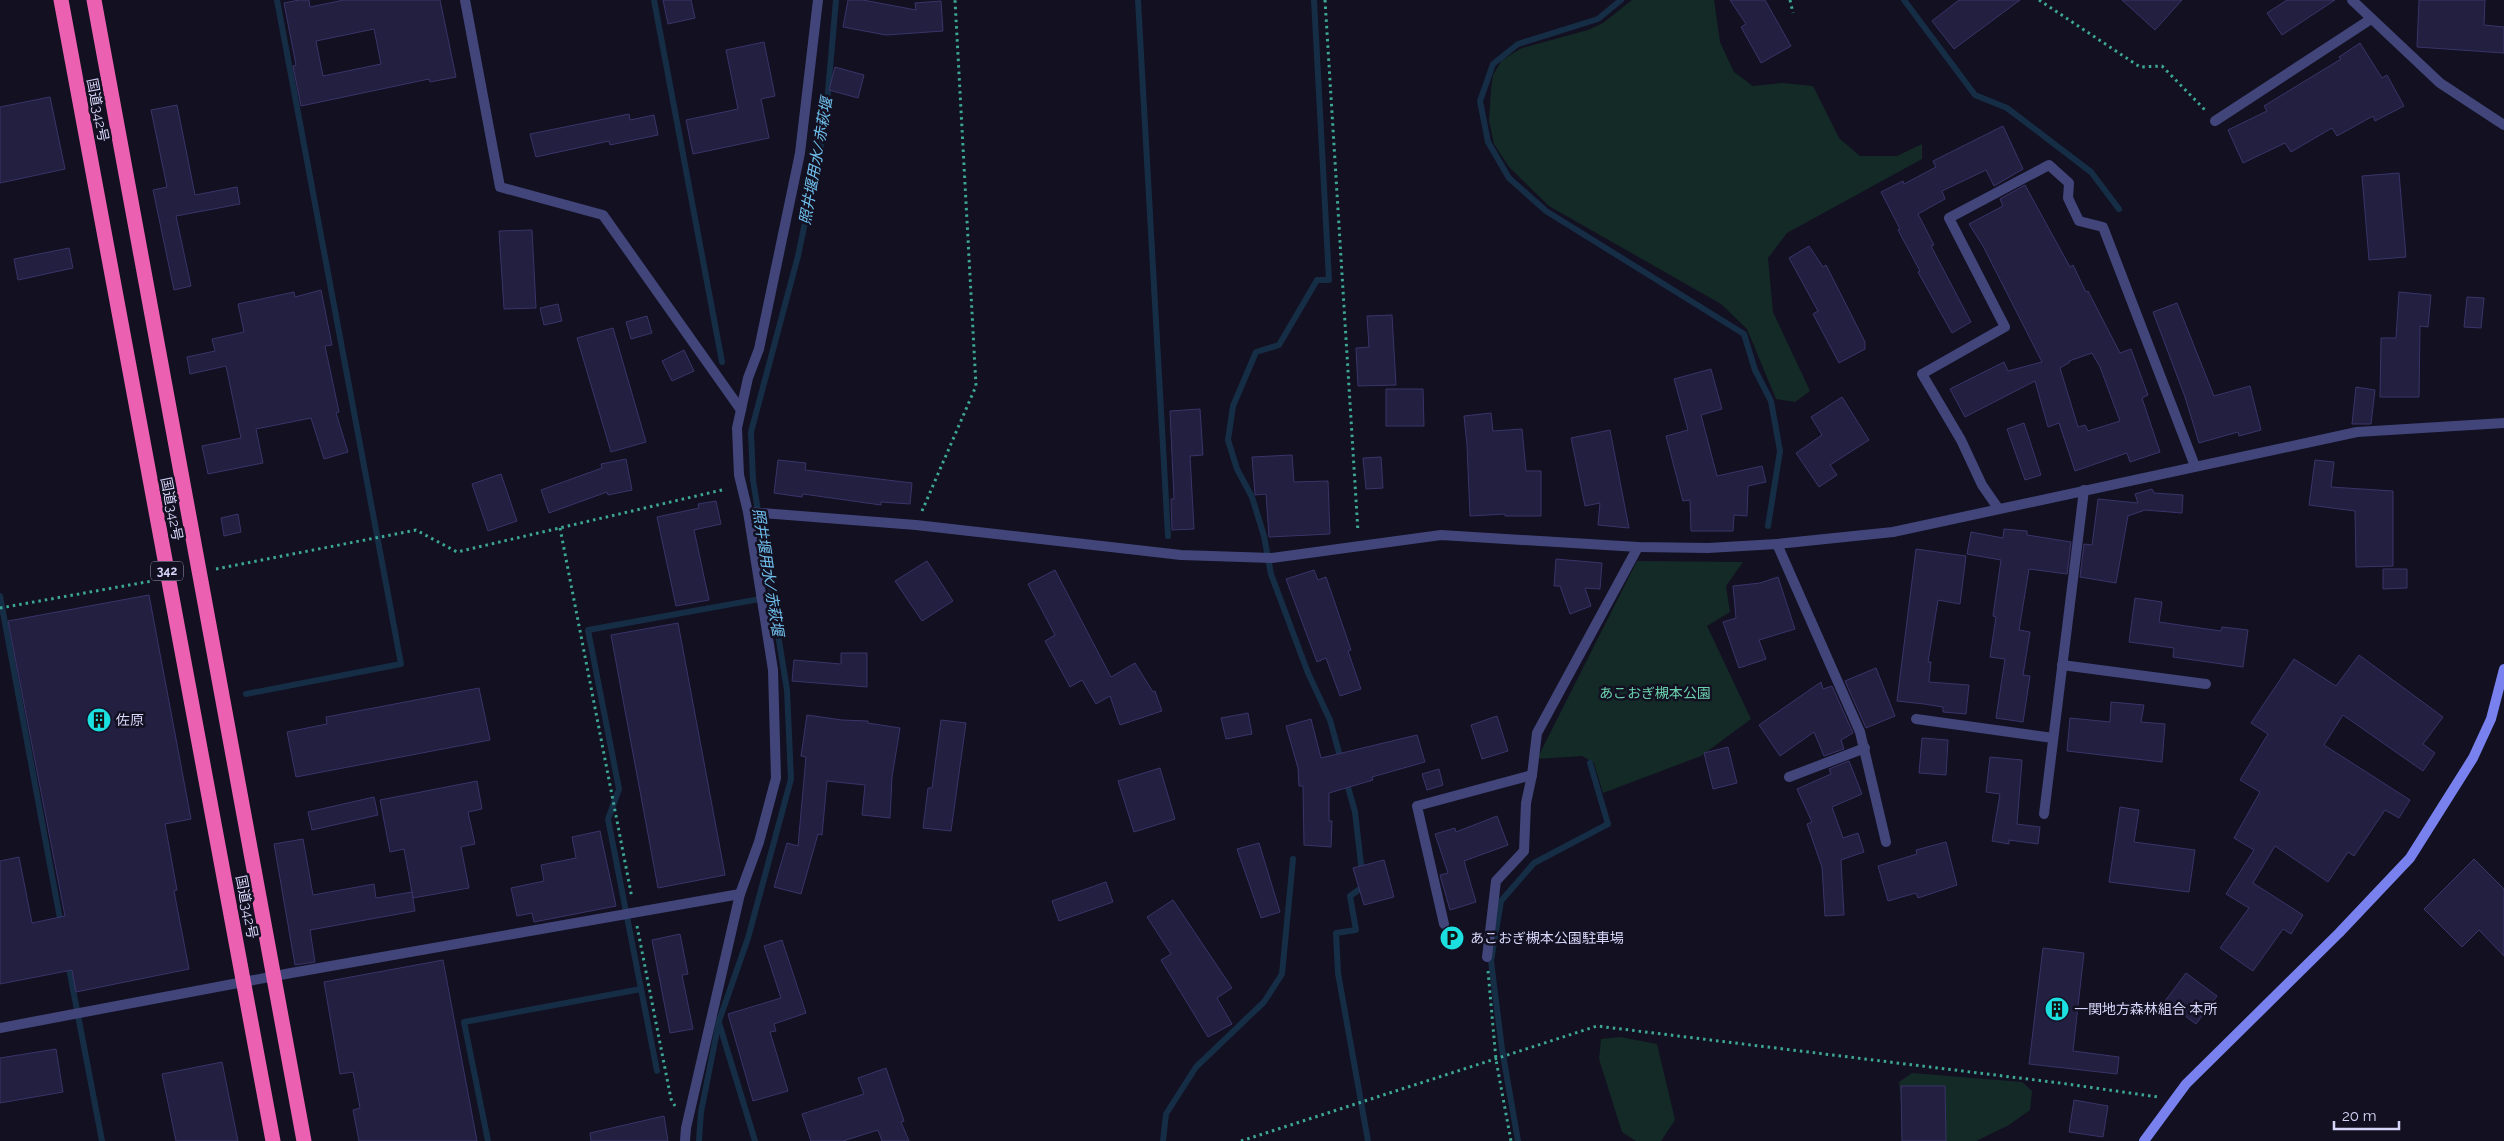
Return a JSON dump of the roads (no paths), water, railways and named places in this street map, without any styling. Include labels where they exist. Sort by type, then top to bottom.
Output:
[{"type":"highway","name":"国道342号","points":[[61,0],[273,1141]]},
{"type":"highway","name":"国道342号","points":[[94,0],[304,1141]]},
{"type":"street","points":[[465,0],[500,187],[603,215],[741,410]]},
{"type":"street","points":[[685,1141],[686,1128],[740,894],[758,842],[776,778],[773,670],[748,512],[739,475],[737,428],[748,378],[759,349],[800,153],[818,0]]},
{"type":"street","points":[[2352,0],[2440,83],[2504,125]]},
{"type":"street","points":[[2216,121],[2371,19]]},
{"type":"street","points":[[1998,508],[1982,485],[1961,440],[1922,374],[2005,327],[1949,218],[2049,165],[2069,183],[2068,198],[2079,221],[2103,227],[2196,466]]},
{"type":"street","points":[[748,512],[916,525],[1181,555],[1272,558],[1359,548],[1440,535],[1638,547],[1708,548],[1777,544],[1893,532],[2357,432],[2504,423]]},
{"type":"street","points":[[2044,814],[2084,490]]},
{"type":"street","points":[[1777,544],[1865,748],[1886,842]]},
{"type":"street","points":[[1487,957],[1496,881],[1524,851],[1526,803],[1532,775],[1537,733],[1638,547]]},
{"type":"street","points":[[2062,665],[2206,684]]},
{"type":"street","points":[[2144,1141],[2196,1074],[2339,933],[2410,858],[2473,758],[2491,719],[2504,669]]},
{"type":"street","points":[[1916,719],[2053,738]]},
{"type":"street","points":[[1789,777],[1865,748]]},
{"type":"street","points":[[1444,924],[1417,806],[1532,775]]},
{"type":"street","points":[[0,1028],[274,976],[740,894]]},
{"type":"waterway","points":[[246,694],[401,664],[277,0]]},
{"type":"waterway","points":[[654,0],[722,362]]},
{"type":"waterway","name":"照井堰用水/赤萩堰","points":[[699,1141],[701,1112],[719,1021],[748,938],[791,779],[787,690],[753,480],[751,432],[798,256],[825,126],[836,0]]},
{"type":"waterway","points":[[1138,0],[1168,536]]},
{"type":"waterway","points":[[1314,0],[1329,280],[1317,280],[1279,345],[1256,352],[1233,406],[1228,440],[1237,469],[1252,497],[1264,536],[1271,574],[1308,673],[1330,720],[1341,760]]},
{"type":"waterway","points":[[1621,0],[1598,19],[1518,44],[1493,64],[1480,101],[1488,142],[1509,178],[1546,211],[1744,334],[1755,370],[1771,401],[1780,451],[1768,526]]},
{"type":"waterway","points":[[1904,0],[1975,95],[2007,108],[2091,172],[2119,209]]},
{"type":"waterway","points":[[0,596],[61,924]]},
{"type":"waterway","points":[[657,1071],[608,819],[619,789],[588,630],[765,598]]},
{"type":"waterway","points":[[1518,1141],[1502,1049],[1491,961],[1501,901],[1534,863],[1608,824],[1590,763]]},
{"type":"waterway","points":[[1346,780],[1355,812],[1362,873]]},
{"type":"waterway","points":[[1163,1141],[1166,1114],[1196,1067],[1264,1002],[1282,974],[1293,859]]},
{"type":"waterway","points":[[1364,883],[1364,886],[1350,896],[1356,930],[1336,933],[1338,973],[1368,1141]]},
{"type":"waterway","points":[[68,963],[102,1141]]},
{"type":"waterway","points":[[488,1141],[464,1022],[641,989]]},
{"type":"waterway","points":[[719,1023],[755,1141]]},
{"type":"place","name":"佐原","points":[[99,720]]},
{"type":"place","name":"あこおぎ槻本公園駐車場","points":[[1452,938]]},
{"type":"place","name":"一関地方森林組合 本所","points":[[2057,1009]]},
{"type":"park label","name":"あこおぎ槻本公園","points":[[1655,693]]}]
